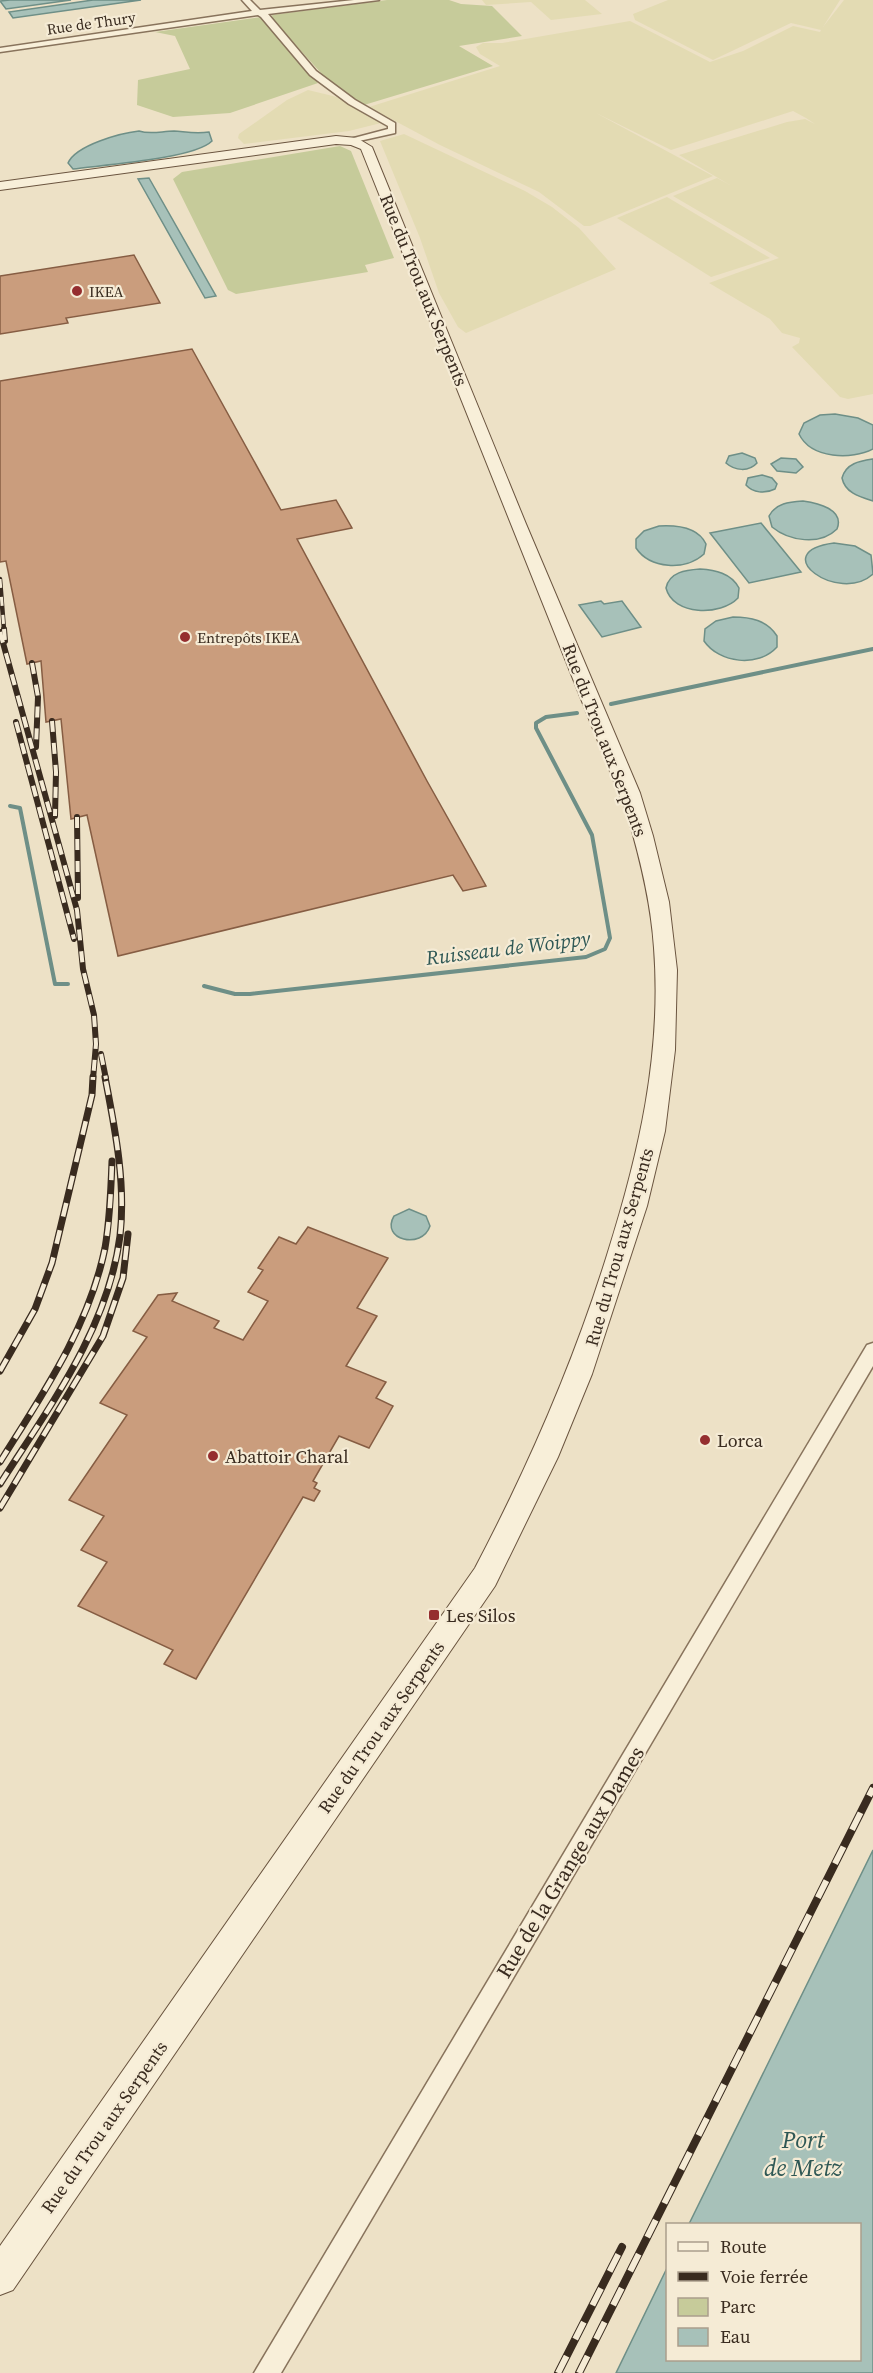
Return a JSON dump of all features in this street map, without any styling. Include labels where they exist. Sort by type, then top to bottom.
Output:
[{"type":"street","points":[[0,186],[326,141],[353,141],[392,131],[392,125],[352,102],[313,73],[264,15],[258,13],[246,0]]},
{"type":"street","name":"Rue de Thury","points":[[0,50],[258,13],[375,0]]},
{"type":"street","name":"Rue du Trou aux Serpents","points":[[0,2277],[485,1577],[521,1510],[577,1384],[642,1182],[653,1127],[665,1019],[666,971],[658,897],[644,836],[618,763],[513,512],[369,151],[353,141]]},
{"type":"street","name":"Rue de la Grange aux Dames","points":[[267,2373],[873,1350]]},
{"type":"shaded area","points":[[482,0],[585,0],[602,14],[551,20],[531,2],[486,5]]},
{"type":"shaded area","points":[[668,0],[840,0],[823,27],[844,0],[873,0],[873,394],[848,399],[840,397],[792,347],[799,343],[800,338],[782,333],[770,319],[709,283],[779,258],[673,196],[717,178],[730,185],[679,155],[787,122],[805,119],[815,124],[806,118],[793,111],[671,150],[596,113],[713,176],[590,226],[584,226],[539,192],[440,145],[369,107],[500,66],[480,54],[476,47],[483,43],[502,43],[630,21],[710,62],[743,51],[793,26],[820,32],[821,30],[791,23],[713,60],[635,20],[633,14]]},
{"type":"shaded area","points":[[308,90],[337,97],[381,123],[349,131],[244,144],[238,138],[239,134],[287,100]]},
{"type":"shaded area","points":[[404,134],[525,191],[552,207],[579,228],[616,269],[466,333],[458,327],[439,293],[420,238],[380,141]]},
{"type":"shaded area","points":[[667,197],[770,258],[711,277],[617,218]]},
{"type":"green space","points":[[387,0],[449,0],[461,4],[492,6],[522,36],[459,46],[493,66],[364,105],[331,84],[273,20],[272,15]]},
{"type":"green space","points":[[262,17],[318,83],[230,113],[173,117],[137,105],[138,80],[190,69],[175,36],[155,32]]},
{"type":"green space","points":[[340,146],[351,151],[394,258],[365,265],[368,272],[236,294],[228,290],[173,179],[182,172]]},
{"type":"water","points":[[71,0],[6,9],[0,1]]},
{"type":"water","points":[[93,0],[141,0],[13,18],[9,12]]},
{"type":"water","points":[[139,131],[152,133],[209,132],[212,141],[202,147],[168,157],[73,169],[68,163],[89,145],[121,134]]},
{"type":"water","points":[[149,178],[216,296],[205,298],[138,179]]},
{"type":"water","points":[[835,414],[858,418],[873,425],[873,449],[844,456],[822,453],[805,442],[799,434],[804,423],[820,415]]},
{"type":"water","points":[[742,453],[755,458],[757,463],[750,468],[742,469],[734,468],[726,463],[729,456]]},
{"type":"water","points":[[781,458],[796,459],[803,467],[796,473],[777,471],[771,464]]},
{"type":"water","points":[[873,459],[873,501],[850,491],[842,478],[850,466]]},
{"type":"water","points":[[762,475],[772,478],[777,484],[775,489],[759,492],[746,485],[748,478]]},
{"type":"water","points":[[803,501],[822,505],[833,512],[837,516],[837,529],[822,538],[804,540],[787,536],[772,527],[769,516],[775,508]]},
{"type":"water","points":[[761,523],[801,572],[749,583],[710,533]]},
{"type":"water","points":[[659,526],[686,528],[698,534],[706,544],[704,554],[688,563],[678,565],[659,564],[650,560],[636,548],[636,539],[644,531]]},
{"type":"water","points":[[834,543],[855,546],[871,555],[873,574],[859,582],[843,584],[815,574],[807,565],[806,556],[814,548]]},
{"type":"water","points":[[700,569],[717,571],[732,579],[739,588],[738,598],[721,608],[710,610],[687,608],[678,604],[670,597],[666,588],[671,578],[679,573]]},
{"type":"water","points":[[601,601],[604,604],[622,601],[641,627],[602,637],[579,605]]},
{"type":"water","points":[[733,617],[752,619],[768,626],[777,636],[777,647],[769,654],[750,660],[739,660],[719,654],[704,641],[705,629],[716,621]]},
{"type":"water","points":[[409,1209],[426,1216],[430,1226],[426,1233],[411,1240],[397,1236],[391,1224],[394,1216]]},
{"type":"water","name":"Port de Metz","points":[[873,1850],[873,2373],[616,2373],[666,2270],[666,2361],[861,2361],[861,2223],[689,2223]]},
{"type":"building","name":"IKEA","points":[[134,255],[160,303],[66,318],[68,323],[0,334],[0,276]]},
{"type":"building","name":"Entrepôts IKEA","points":[[192,349],[281,510],[336,500],[352,528],[297,539],[486,886],[463,891],[453,875],[118,956],[87,815],[71,819],[61,719],[46,722],[41,661],[27,664],[6,561],[0,562],[0,381]]},
{"type":"building","name":"Abattoir Charal","points":[[308,1227],[388,1258],[357,1308],[377,1316],[346,1366],[386,1382],[376,1398],[393,1406],[369,1448],[339,1436],[313,1481],[317,1483],[314,1488],[320,1491],[314,1501],[303,1497],[196,1679],[164,1664],[173,1650],[78,1606],[107,1562],[81,1550],[104,1516],[69,1500],[127,1415],[100,1403],[147,1337],[133,1331],[158,1295],[177,1293],[172,1301],[219,1321],[214,1328],[243,1340],[268,1301],[248,1292],[263,1270],[258,1268],[279,1237],[296,1244]]},
{"type":"waterway","name":"Ruisseau de Woippy","points":[[611,704],[873,649]]},
{"type":"waterway","name":"Ruisseau de Woippy","points":[[204,986],[235,994],[250,994],[586,957],[605,949],[610,938],[592,835],[536,728],[536,723],[546,717],[577,713]]},
{"type":"waterway","name":"Ruisseau de Woippy","points":[[10,806],[20,808],[55,984],[68,984]]},
{"type":"railway","points":[[0,579],[4,630]]},
{"type":"railway","points":[[4,629],[5,641]]},
{"type":"railway","points":[[0,632],[77,910],[83,969],[94,1015],[96,1044],[93,1079]]},
{"type":"railway","points":[[32,663],[38,697],[36,747]]},
{"type":"railway","points":[[52,721],[56,772],[55,816]]},
{"type":"railway","points":[[16,722],[74,939]]},
{"type":"railway","points":[[77,817],[78,898]]},
{"type":"railway","points":[[101,1054],[106,1079]]},
{"type":"railway","points":[[0,1371],[35,1309],[52,1263],[92,1095],[93,1077]]},
{"type":"railway","points":[[0,1484],[74,1366],[90,1335],[113,1270],[120,1236],[122,1196],[116,1136],[105,1077]]},
{"type":"railway","points":[[0,1462],[62,1360],[88,1305],[105,1248],[112,1161]]},
{"type":"railway","points":[[0,1508],[103,1336],[123,1278],[128,1234]]},
{"type":"railway","points":[[579,2373],[873,1788]]},
{"type":"railway","points":[[558,2373],[622,2247]]},
{"type":"place","name":"IKEA","points":[[77,291]]},
{"type":"place","name":"Entrepôts IKEA","points":[[185,637]]},
{"type":"place","name":"Lorca","points":[[705,1440]]},
{"type":"place","name":"Abattoir Charal","points":[[213,1456]]},
{"type":"place","name":"Les Silos","points":[[434,1615]]}]
